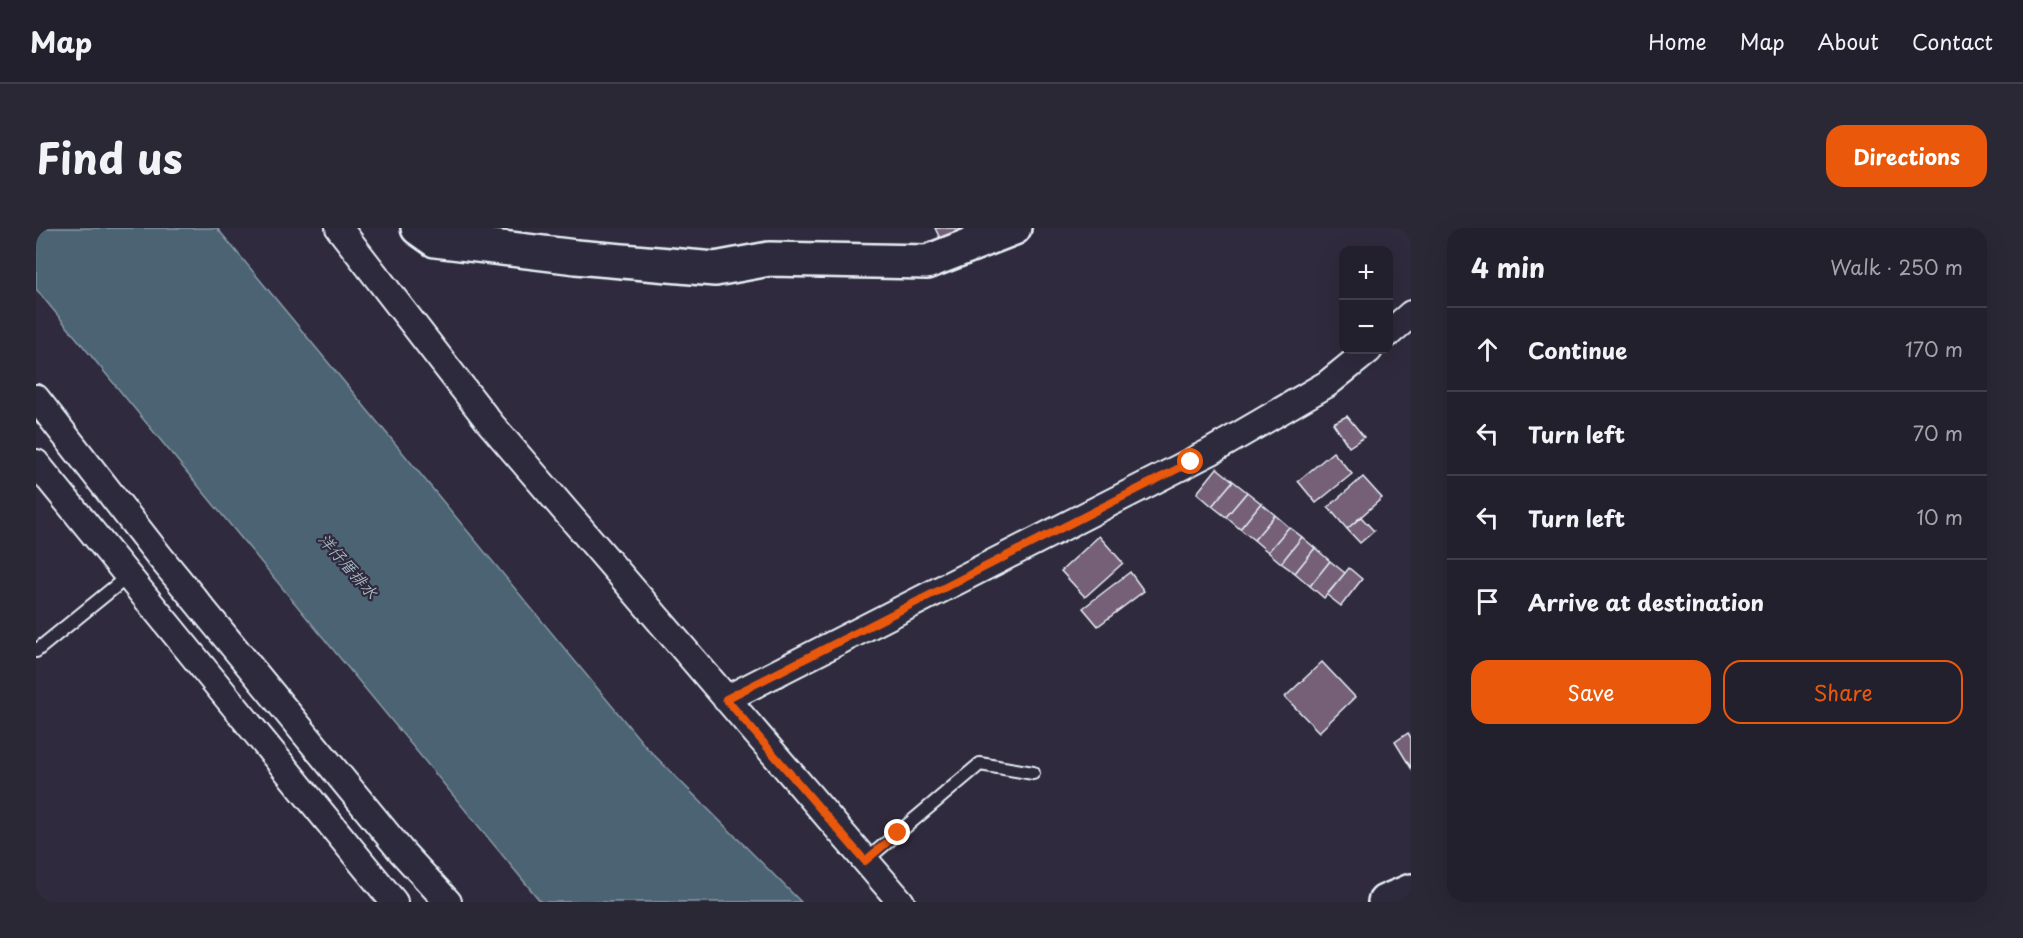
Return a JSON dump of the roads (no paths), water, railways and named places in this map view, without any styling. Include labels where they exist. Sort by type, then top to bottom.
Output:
[{"type":"street","points":[[339,228],[489,423],[902,902]]},
{"type":"street","points":[[418,228],[435,240],[576,257],[715,269],[769,259],[927,262],[1014,228]]},
{"type":"street","points":[[1393,330],[1411,314]]},
{"type":"street","points":[[726,699],[1210,453],[1327,384],[1364,354]]},
{"type":"street","points":[[36,398],[160,557],[394,842],[448,902]]},
{"type":"street","points":[[36,463],[394,902]]},
{"type":"street","points":[[1385,902],[1411,891]]},
{"type":"lane","points":[[36,651],[127,577]]},
{"type":"lane","points":[[865,861],[980,764],[1033,773]]},
{"type":"water","name":"洋仔厝排水","points":[[36,228],[217,228],[646,747],[801,902],[541,902],[36,289]]}]
